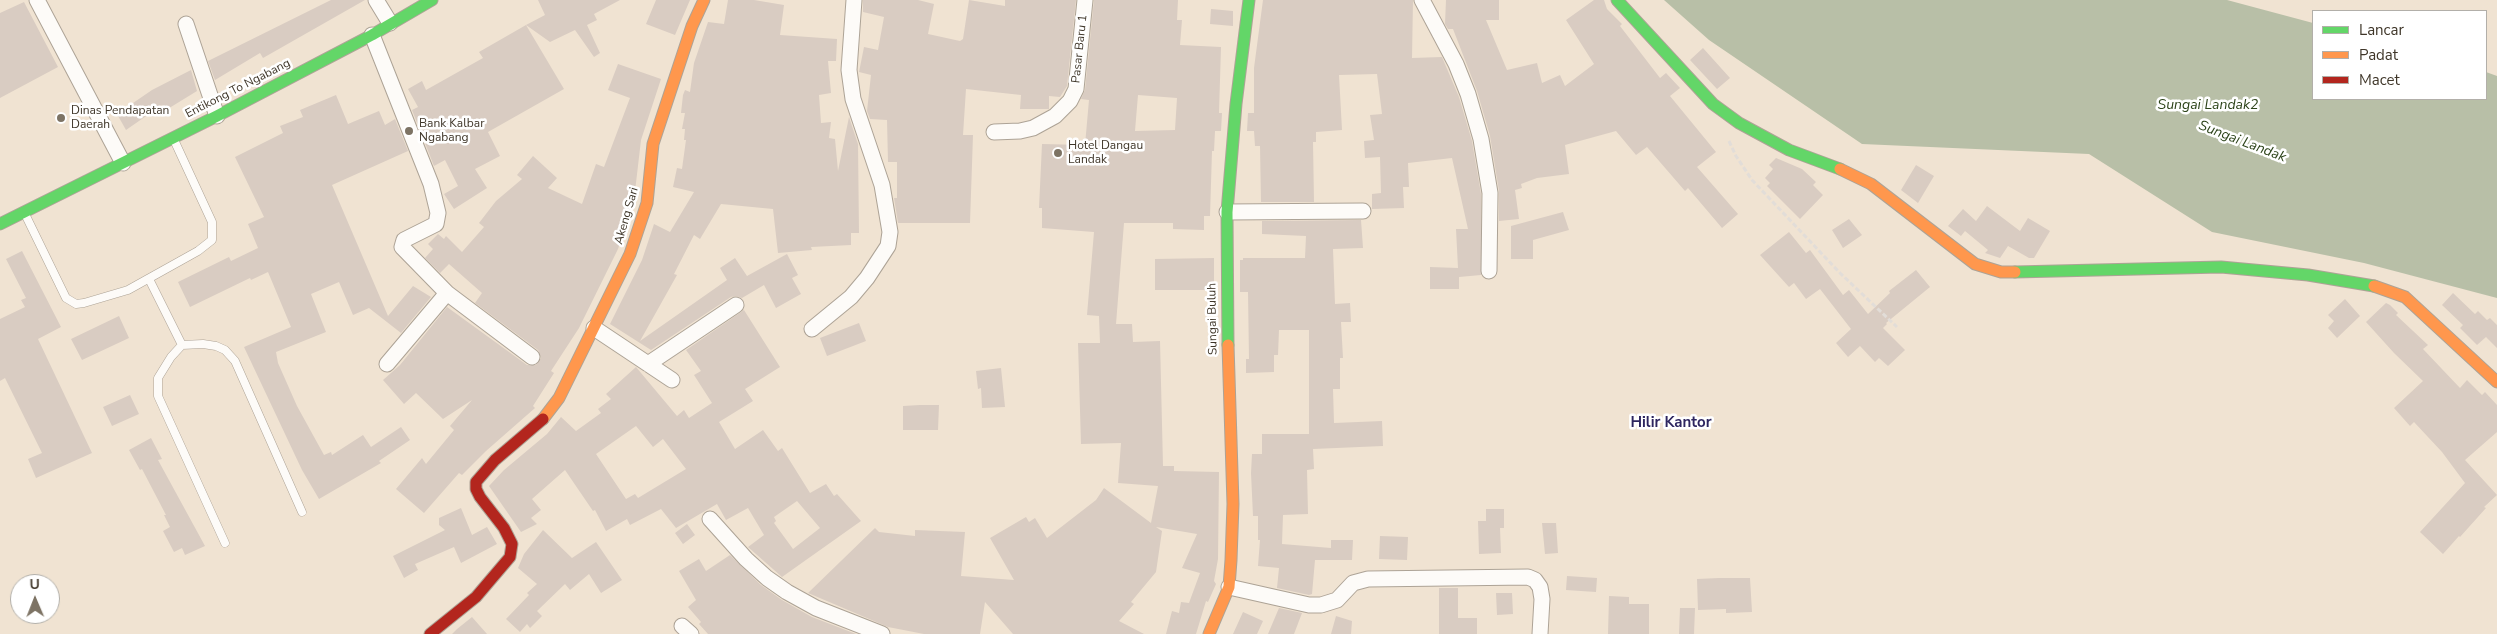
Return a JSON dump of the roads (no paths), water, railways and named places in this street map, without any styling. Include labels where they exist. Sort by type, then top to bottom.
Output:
[{"type":"main road","name":"Entikong To Ngabang","points":[[0,224],[217,116],[372,35],[432,0]]},
{"type":"main road","name":"Akeng Sari","points":[[430,634],[476,597],[510,557],[512,544],[504,528],[480,497],[476,489],[476,482],[480,475],[495,460],[539,424],[559,398],[630,254],[647,202],[653,144],[692,26],[704,0]]},
{"type":"main road","name":"Sungai Buluh","points":[[1209,634],[1229,587],[1233,504],[1227,330],[1227,212],[1236,104],[1249,0]]},
{"type":"main road","points":[[1617,0],[1713,104],[1739,123],[1789,150],[1852,174],[1871,184],[1975,264],[2001,272],[2221,267],[2308,275],[2381,287],[2405,297],[2497,382]]},
{"type":"street","points":[[37,0],[122,163]]},
{"type":"street","points":[[376,0],[390,24]]},
{"type":"street","points":[[812,329],[851,297],[867,278],[888,246],[890,232],[882,185],[853,99],[849,70],[854,0]]},
{"type":"street","name":"Pasar Baru 1","points":[[994,132],[1020,131],[1034,128],[1055,116],[1070,101],[1076,89],[1085,0]]},
{"type":"street","points":[[1422,0],[1456,64],[1468,94],[1481,139],[1490,193],[1489,271]]},
{"type":"street","points":[[186,24],[217,116]]},
{"type":"street","points":[[372,35],[430,184],[438,213],[436,224],[404,240],[402,247],[447,293],[532,357]]},
{"type":"street","points":[[1227,212],[1363,211]]},
{"type":"street","points":[[387,364],[447,293]]},
{"type":"street","points":[[648,364],[736,305]]},
{"type":"street","points":[[594,328],[672,380]]},
{"type":"street","points":[[710,518],[746,559],[767,578],[816,608],[882,634]]},
{"type":"street","points":[[1229,587],[1309,605],[1321,605],[1337,600],[1353,583],[1368,579],[1528,577],[1535,580],[1540,587],[1542,599],[1540,634]]},
{"type":"lane","points":[[24,212],[66,298],[76,304],[94,301],[128,290],[207,245],[213,235],[212,222],[173,138]]},
{"type":"lane","points":[[149,279],[182,345]]},
{"type":"lane","points":[[225,543],[158,396],[158,378],[170,357],[182,345],[203,344],[216,346],[225,350],[235,361],[302,512]]},
{"type":"water","name":"Sungai Landak2","points":[[1664,0],[2227,0],[2312,23],[2312,100],[2487,100],[2487,72],[2497,76],[2497,298],[2364,263],[2212,232],[2089,154],[1862,144],[1709,40]]},
{"type":"place","name":"Dinas Pendapatan Daerah","points":[[61,118]]},
{"type":"place","name":"Bank Kalbar Ngabang","points":[[409,131]]},
{"type":"place","name":"Hotel Dangau Landak","points":[[1058,153]]},
{"type":"district","name":"Hilir Kantor","points":[[1671,423]]},
{"type":"water label","name":"Sungai Landak","points":[[2242,142]]}]
